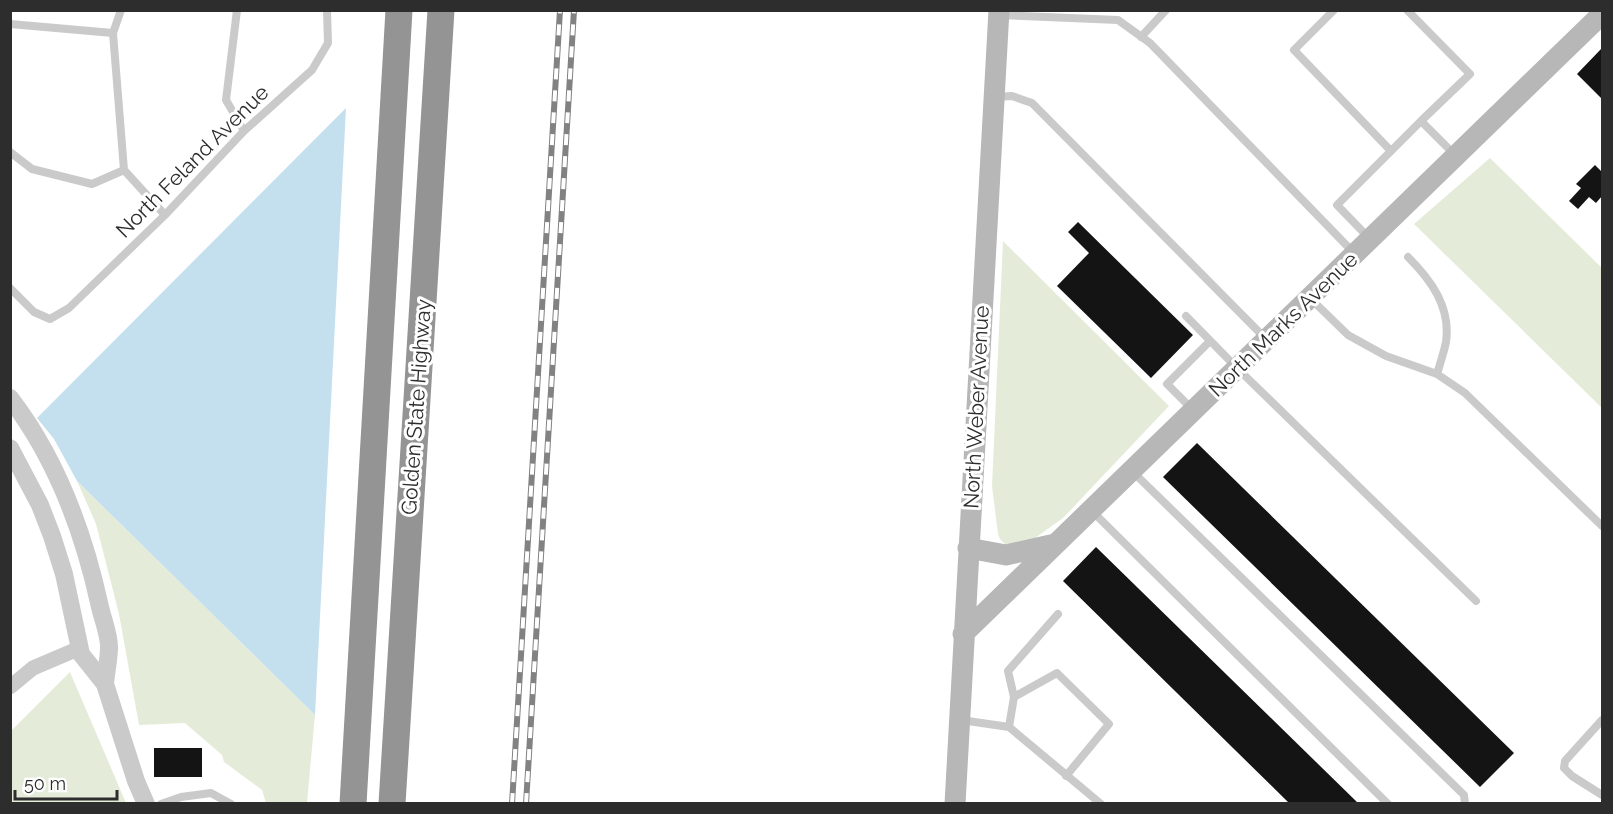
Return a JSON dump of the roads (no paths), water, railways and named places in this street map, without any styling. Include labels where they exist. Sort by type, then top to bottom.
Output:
[{"type":"highway","name":"Golden State Highway","points":[[353,804],[399,10]]},
{"type":"highway","name":"Golden State Highway","points":[[392,804],[441,10]]},
{"type":"main road","name":"North Weber Avenue","points":[[955,804],[999,13]]},
{"type":"main road","name":"North Marks Avenue","points":[[963,634],[1602,14]]},
{"type":"main road","points":[[968,548],[1006,555],[1056,544]]},
{"type":"street","points":[[10,398],[32,426],[82,534],[109,647],[105,684]]},
{"type":"street","points":[[10,448],[40,505],[52,536],[64,574],[81,654],[105,684],[135,781],[146,804]]},
{"type":"street","points":[[10,687],[33,668],[80,648]]},
{"type":"lane","points":[[121,10],[113,33],[124,170],[165,215]]},
{"type":"lane","points":[[237,10],[226,100],[244,131]]},
{"type":"lane","name":"North Feland Avenue","points":[[10,288],[34,312],[50,319],[69,308],[165,215],[244,131],[312,70],[328,43],[327,10]]},
{"type":"lane","points":[[1142,37],[1166,10]]},
{"type":"lane","points":[[1334,10],[1294,50],[1391,152]]},
{"type":"lane","points":[[1363,247],[1337,205],[1470,74],[1407,10]]},
{"type":"lane","points":[[999,13],[1119,20],[1150,43],[1363,247]]},
{"type":"lane","points":[[10,24],[113,33]]},
{"type":"lane","points":[[994,97],[1012,96],[1032,103],[1267,340]]},
{"type":"lane","points":[[1421,121],[1456,156]]},
{"type":"lane","points":[[10,152],[32,170],[92,184],[124,170]]},
{"type":"lane","points":[[1408,257],[1428,276],[1444,307],[1446,340],[1437,374]]},
{"type":"lane","points":[[1310,298],[1348,335],[1386,356],[1437,374],[1466,393],[1602,526]]},
{"type":"lane","points":[[1186,316],[1476,601]]},
{"type":"lane","points":[[1194,410],[1167,384],[1210,341]]},
{"type":"lane","points":[[1131,471],[1464,795],[1465,804]]},
{"type":"lane","points":[[1091,510],[1388,804]]},
{"type":"lane","points":[[1009,726],[1014,697],[1008,671],[1058,614]]},
{"type":"lane","points":[[1014,697],[1057,673],[1109,724],[1066,776]]},
{"type":"lane","points":[[960,720],[1009,726],[1101,804]]},
{"type":"lane","points":[[1602,720],[1565,761],[1564,768],[1572,776],[1602,795]]},
{"type":"lane","points":[[161,804],[181,797],[211,793],[231,804]]},
{"type":"water","points":[[346,108],[315,715],[77,481],[54,439],[37,418]]},
{"type":"railway","points":[[512,804],[560,10]]},
{"type":"railway","points":[[526,804],[574,10]]}]
